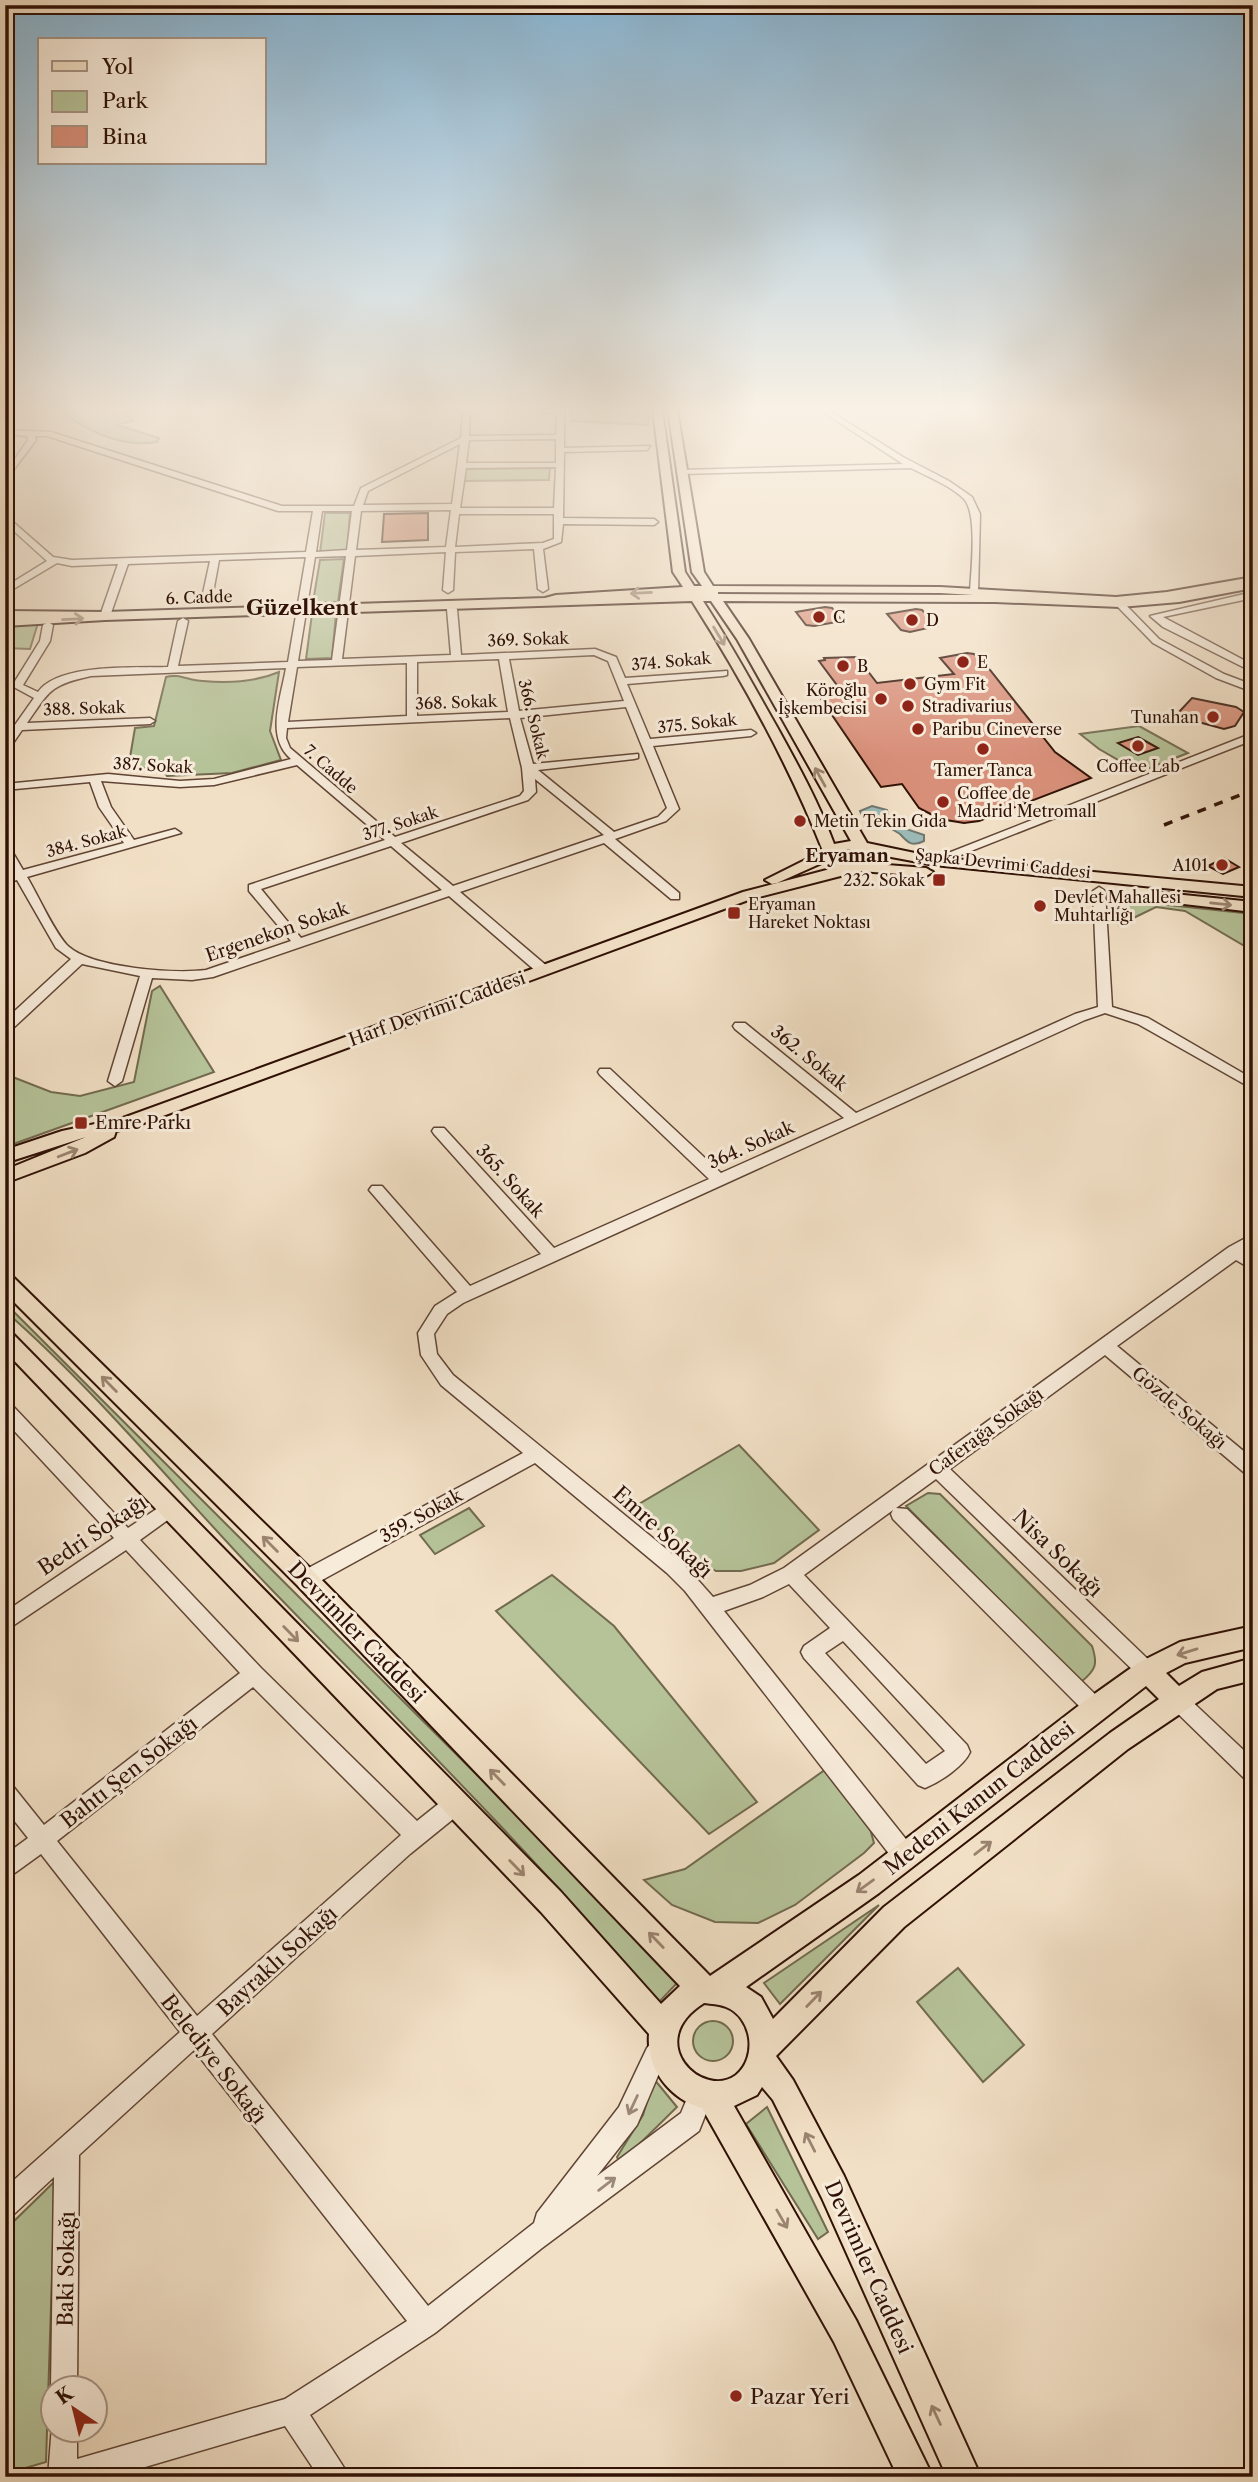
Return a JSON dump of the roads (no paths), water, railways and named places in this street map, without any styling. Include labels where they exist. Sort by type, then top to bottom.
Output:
[{"type":"main road","points":[[672,526],[679,572],[723,641],[812,806],[836,864],[858,867],[871,858],[743,639],[698,572],[690,526]]},
{"type":"main road","points":[[941,594],[975,592],[1127,602],[1253,580]]},
{"type":"main road","points":[[941,594],[1127,602],[1179,599],[1253,585]]},
{"type":"main road","name":"6. Cadde","points":[[5,622],[544,595],[556,598],[712,593],[941,594]]},
{"type":"main road","name":"6. Cadde","points":[[5,615],[105,616]]},
{"type":"main road","name":"Şapka Devrimi Caddesi","points":[[830,853],[845,845],[934,861],[1253,907]]},
{"type":"main road","name":"Harf Devrimi Caddesi","points":[[748,895],[759,886],[830,853]]},
{"type":"main road","name":"Şapka Devrimi Caddesi","points":[[858,867],[1098,885],[1253,892]]},
{"type":"main road","name":"Harf Devrimi Caddesi","points":[[5,1177],[79,1149],[127,1123],[748,895],[769,893],[820,875],[858,867]]},
{"type":"main road","name":"Harf Devrimi Caddesi","points":[[5,1157],[68,1135],[127,1123]]},
{"type":"main road","points":[[5,1183],[31,1167]]},
{"type":"main road","name":"Devrimler Caddesi","points":[[5,1281],[306,1579],[711,1989]]},
{"type":"main road","points":[[5,1338],[551,1902],[664,2037]]},
{"type":"main road","name":"Medeni Kanun Caddesi","points":[[711,1989],[905,1856],[1095,1708],[1147,1671],[1180,1653],[1253,1636]]},
{"type":"main road","points":[[763,2055],[894,1917],[1119,1741],[1177,1700],[1211,1680],[1253,1669]]},
{"type":"main road","points":[[1147,1671],[1177,1700]]},
{"type":"main road","points":[[711,1989],[741,1997],[758,2015],[764,2030],[763,2055],[754,2078],[741,2089],[726,2095],[707,2094],[684,2085],[667,2060],[664,2037],[677,2003],[688,1994],[711,1989]]},
{"type":"main road","name":"Devrimler Caddesi","points":[[763,2055],[833,2187],[964,2477]]},
{"type":"main road","points":[[707,2094],[845,2331],[916,2477]]},
{"type":"street","points":[[13,526],[54,561]]},
{"type":"street","name":"7. Cadde","points":[[316,526],[282,725],[281,738],[285,749],[543,970]]},
{"type":"street","points":[[337,663],[355,526]]},
{"type":"street","points":[[448,590],[448,550],[452,526]]},
{"type":"street","points":[[5,591],[54,561],[538,547],[557,542],[559,526]]},
{"type":"street","points":[[975,592],[976,526]]},
{"type":"street","points":[[5,535],[19,531]]},
{"type":"street","points":[[538,547],[544,595]]},
{"type":"street","points":[[207,598],[215,558]]},
{"type":"street","points":[[105,616],[124,561]]},
{"type":"street","points":[[1127,602],[1157,615],[1253,595]]},
{"type":"street","points":[[1127,602],[1156,641],[1220,676],[1253,689]]},
{"type":"street","points":[[452,609],[456,658]]},
{"type":"street","points":[[1157,615],[1155,616],[1159,621],[1253,669]]},
{"type":"street","points":[[172,670],[183,621]]},
{"type":"street","points":[[6,745],[42,693],[17,686],[45,641],[48,625]]},
{"type":"street","name":"369. Sokak","points":[[42,693],[64,679],[91,673],[603,653],[612,659],[672,805],[671,813],[662,819],[449,892]]},
{"type":"street","name":"366. Sokak","points":[[503,656],[514,716],[528,768],[675,896]]},
{"type":"street","points":[[412,659],[412,720]]},
{"type":"street","points":[[1240,663],[1253,659]]},
{"type":"street","name":"374. Sokak","points":[[621,681],[723,673]]},
{"type":"street","name":"368. Sokak","points":[[282,725],[514,716],[630,702]]},
{"type":"street","name":"388. Sokak","points":[[19,727],[149,721]]},
{"type":"street","name":"375. Sokak","points":[[647,743],[751,733]]},
{"type":"street","points":[[934,861],[1253,736]]},
{"type":"street","points":[[528,768],[634,756]]},
{"type":"street","name":"387. Sokak","points":[[5,787],[95,779],[180,784],[214,782],[297,761]]},
{"type":"street","name":"377. Sokak","points":[[299,943],[253,888],[524,799],[530,792],[528,768]]},
{"type":"street","points":[[95,779],[105,807],[131,845]]},
{"type":"street","name":"384. Sokak","points":[[5,879],[175,833]]},
{"type":"street","points":[[5,849],[62,948],[79,960],[5,1028]]},
{"type":"street","points":[[1098,885],[1105,1009],[1143,1021],[1253,1085]]},
{"type":"street","name":"Ergenekon Sokak","points":[[79,960],[146,973],[194,977],[449,892]]},
{"type":"street","points":[[116,1081],[146,973]]},
{"type":"street","name":"364. Sokak","points":[[426,1333],[441,1310],[468,1294],[1080,1017],[1105,1009]]},
{"type":"street","name":"362. Sokak","points":[[740,1026],[854,1119]]},
{"type":"street","points":[[605,1072],[719,1180]]},
{"type":"street","name":"365. Sokak","points":[[439,1131],[552,1256]]},
{"type":"street","points":[[377,1190],[468,1294]]},
{"type":"street","name":"Caferağa Sokağı","points":[[709,1606],[756,1591],[791,1574],[1253,1239]]},
{"type":"street","points":[[1235,1251],[1253,1264]]},
{"type":"street","name":"Emre Sokağı","points":[[426,1333],[429,1355],[447,1380],[674,1567],[709,1606],[905,1856]]},
{"type":"street","name":"Gözde Sokağı","points":[[1105,1346],[1253,1470]]},
{"type":"street","points":[[7,1415],[254,1674],[416,1835]]},
{"type":"street","name":"359. Sokak","points":[[306,1579],[536,1454]]},
{"type":"street","name":"Nisa Sokağı","points":[[937,1468],[1147,1671]]},
{"type":"street","name":"Bedri Sokağı","points":[[5,1623],[170,1509]]},
{"type":"street","points":[[900,1514],[1095,1708]]},
{"type":"street","points":[[791,1574],[844,1629],[960,1752],[925,1778],[811,1652],[844,1629]]},
{"type":"street","name":"Bahtı Şen Sokağı","points":[[5,1869],[254,1674]]},
{"type":"street","points":[[1177,1700],[1253,1773]]},
{"type":"street","name":"Belediye Sokağı","points":[[5,1792],[425,2324]]},
{"type":"street","name":"Bayraklı Sokağı","points":[[5,2204],[416,1835],[455,1804]]},
{"type":"street","points":[[533,2239],[628,2116],[664,2037]]},
{"type":"street","points":[[63,2444],[62,2477],[291,2411],[425,2324],[533,2239],[690,2122],[707,2094]]},
{"type":"street","name":"Baki Sokağı","points":[[64,2374],[67,2150]]},
{"type":"street","points":[[291,2411],[336,2477]]},
{"type":"water","points":[[872,806],[887,810],[888,817],[900,822],[906,829],[924,835],[924,841],[911,843],[880,822],[863,817],[860,811]]},
{"type":"railway","points":[[1164,825],[1253,790]]},
{"type":"place","name":"C","points":[[819,617]]},
{"type":"place","name":"D","points":[[912,620]]},
{"type":"place","name":"E","points":[[963,662]]},
{"type":"place","name":"B","points":[[843,666]]},
{"type":"place","name":"Gym Fit","points":[[910,684]]},
{"type":"place","name":"Köroğlu İşkembecisi","points":[[881,699]]},
{"type":"place","name":"Stradivarius","points":[[908,706]]},
{"type":"place","name":"Tunahan","points":[[1213,717]]},
{"type":"place","name":"Paribu Cineverse","points":[[918,729]]},
{"type":"place","name":"Coffee Lab","points":[[1138,746]]},
{"type":"place","name":"Tamer Tanca","points":[[983,749]]},
{"type":"place","name":"Coffee de Madrid Metromall","points":[[943,802]]},
{"type":"place","name":"Metin Tekin Gıda","points":[[800,821]]},
{"type":"place","name":"A101","points":[[1222,865]]},
{"type":"place","name":"232. Sokak","points":[[939,880]]},
{"type":"place","name":"Devlet Mahallesi Muhtarlığı","points":[[1040,906]]},
{"type":"place","name":"Eryaman Hareket Noktası","points":[[734,913]]},
{"type":"place","name":"Emre Parkı","points":[[81,1123]]},
{"type":"place","name":"Pazar Yeri","points":[[736,2396]]},
{"type":"district","name":"Güzelkent","points":[[302,607]]},
{"type":"district","name":"Eryaman","points":[[847,856]]}]
